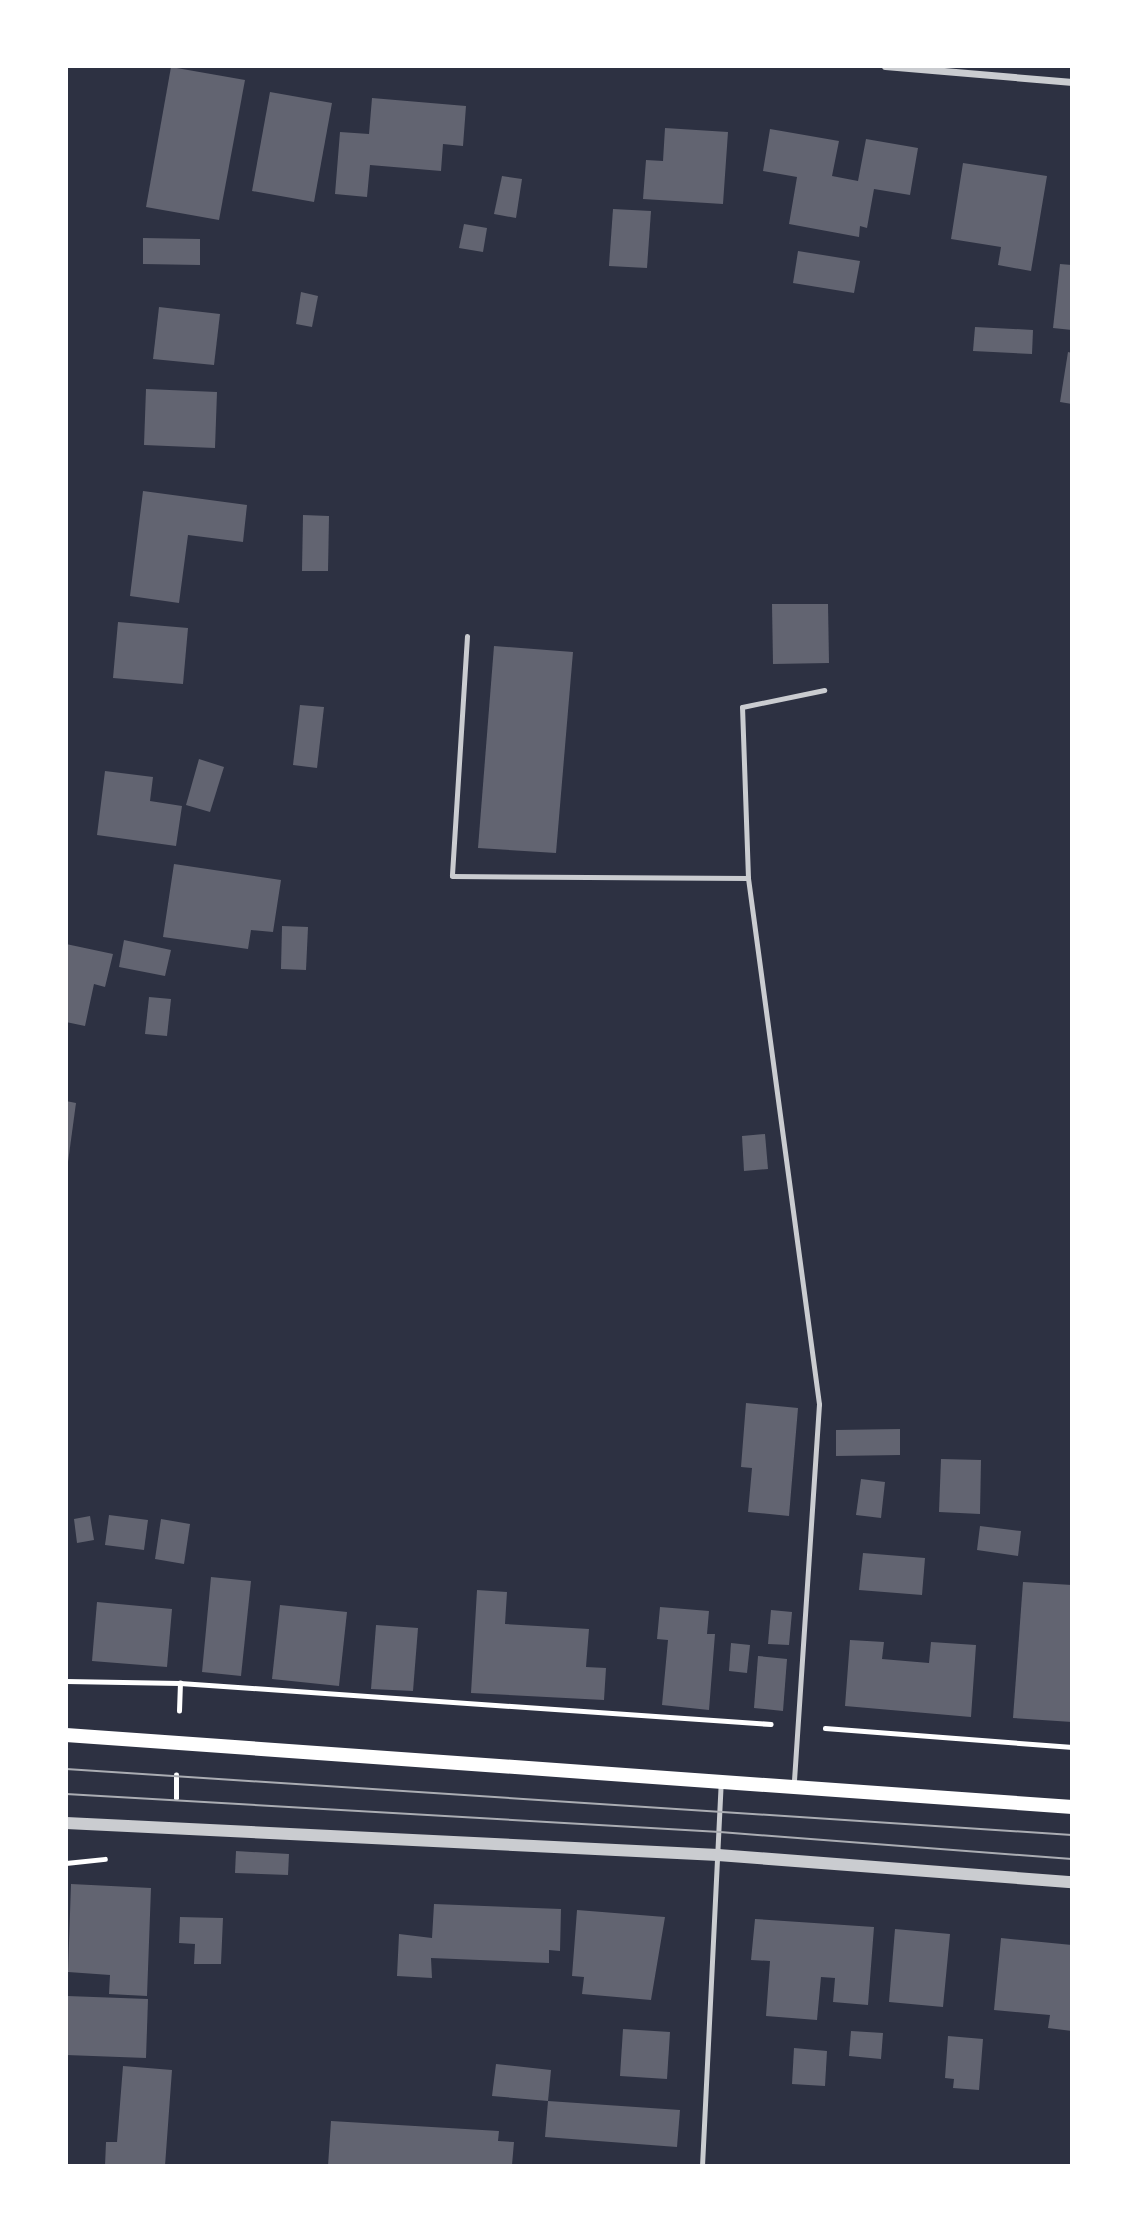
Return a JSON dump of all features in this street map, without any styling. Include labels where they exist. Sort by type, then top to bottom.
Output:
[{"type":"main road","points":[[66,1735],[1072,1807]]},
{"type":"street","points":[[885,66],[1072,82]]},
{"type":"street","points":[[66,1823],[718,1855],[1072,1882]]},
{"type":"lane","points":[[467,636],[452,876],[748,878]]},
{"type":"lane","points":[[793,1789],[819,1404],[748,878],[742,708],[824,690]]},
{"type":"lane","points":[[702,2165],[721,1783]]},
{"type":"path","points":[[66,1681],[170,1683],[797,1725],[1072,1747]]},
{"type":"building","points":[[171,67],[245,80],[219,220],[146,207]]},
{"type":"building","points":[[270,92],[332,103],[314,202],[252,191]]},
{"type":"building","points":[[372,98],[466,106],[463,146],[443,144],[441,171],[370,165],[367,197],[335,194],[340,132],[369,134]]},
{"type":"building","points":[[665,128],[728,132],[723,204],[643,199],[646,160],[663,161]]},
{"type":"building","points":[[770,129],[839,141],[832,176],[858,181],[866,139],[918,148],[910,195],[874,189],[867,228],[860,226],[859,237],[789,224],[797,177],[763,171]]},
{"type":"building","points":[[963,163],[1047,176],[1031,271],[998,265],[1001,247],[951,239]]},
{"type":"building","points":[[502,176],[522,179],[516,218],[494,214]]},
{"type":"building","points":[[613,209],[651,211],[647,268],[609,266]]},
{"type":"building","points":[[464,224],[487,228],[483,252],[459,248]]},
{"type":"building","points":[[143,238],[200,239],[200,265],[143,264]]},
{"type":"building","points":[[798,251],[860,261],[854,293],[793,283]]},
{"type":"building","points":[[1060,264],[1072,265],[1072,330],[1053,328]]},
{"type":"building","points":[[301,292],[318,296],[312,327],[296,324]]},
{"type":"building","points":[[159,307],[220,314],[214,365],[153,359]]},
{"type":"building","points":[[975,327],[1033,330],[1032,354],[973,351]]},
{"type":"building","points":[[1068,352],[1072,353],[1072,404],[1060,402]]},
{"type":"building","points":[[146,389],[217,392],[215,448],[144,445]]},
{"type":"building","points":[[143,491],[247,505],[243,542],[188,535],[179,603],[130,596]]},
{"type":"building","points":[[303,515],[329,516],[328,571],[302,571]]},
{"type":"building","points":[[772,604],[828,604],[829,663],[773,664]]},
{"type":"building","points":[[118,622],[188,628],[183,684],[113,678]]},
{"type":"building","points":[[494,646],[573,652],[556,853],[478,848]]},
{"type":"building","points":[[300,705],[324,707],[317,768],[293,765]]},
{"type":"building","points":[[199,759],[224,767],[210,812],[186,805]]},
{"type":"building","points":[[105,771],[153,777],[150,801],[182,806],[176,846],[97,835]]},
{"type":"building","points":[[174,864],[281,880],[273,932],[251,930],[248,949],[163,937]]},
{"type":"building","points":[[282,926],[308,927],[306,970],[281,969]]},
{"type":"building","points":[[124,940],[171,950],[165,976],[119,967]]},
{"type":"building","points":[[66,944],[113,954],[105,987],[94,984],[85,1026],[66,1022]]},
{"type":"building","points":[[149,997],[171,999],[167,1036],[145,1034]]},
{"type":"building","points":[[66,1101],[76,1103],[68,1162],[66,1162]]},
{"type":"building","points":[[765,1134],[768,1169],[744,1171],[742,1136]]},
{"type":"building","points":[[746,1403],[798,1408],[789,1516],[748,1512],[752,1468],[741,1467]]},
{"type":"building","points":[[900,1429],[900,1455],[836,1456],[836,1430]]},
{"type":"building","points":[[941,1459],[981,1460],[980,1514],[939,1512]]},
{"type":"building","points":[[861,1479],[885,1482],[881,1518],[856,1515]]},
{"type":"building","points":[[109,1515],[148,1520],[144,1550],[105,1545]]},
{"type":"building","points":[[90,1516],[94,1540],[77,1543],[74,1519]]},
{"type":"building","points":[[161,1519],[190,1524],[184,1564],[155,1559]]},
{"type":"building","points":[[980,1526],[1021,1531],[1018,1556],[977,1550]]},
{"type":"building","points":[[863,1553],[925,1558],[922,1595],[859,1590]]},
{"type":"building","points":[[211,1577],[251,1581],[241,1676],[202,1672]]},
{"type":"building","points":[[1023,1582],[1072,1585],[1072,1722],[1013,1718]]},
{"type":"building","points":[[477,1590],[507,1592],[505,1624],[589,1629],[586,1667],[606,1668],[604,1700],[471,1693]]},
{"type":"building","points":[[97,1602],[172,1609],[167,1667],[92,1661]]},
{"type":"building","points":[[280,1605],[347,1612],[339,1686],[272,1679]]},
{"type":"building","points":[[660,1607],[709,1611],[707,1634],[715,1634],[709,1710],[662,1705],[668,1640],[657,1639]]},
{"type":"building","points":[[771,1610],[792,1612],[789,1645],[768,1644]]},
{"type":"building","points":[[376,1625],[418,1628],[413,1691],[371,1689]]},
{"type":"building","points":[[850,1640],[884,1642],[882,1659],[929,1663],[931,1642],[976,1645],[971,1717],[845,1706]]},
{"type":"building","points":[[731,1643],[750,1645],[747,1673],[729,1671]]},
{"type":"building","points":[[758,1656],[787,1659],[783,1711],[754,1708]]},
{"type":"building","points":[[236,1851],[289,1854],[288,1875],[235,1873]]},
{"type":"building","points":[[71,1884],[151,1888],[147,1996],[109,1994],[110,1975],[68,1972]]},
{"type":"building","points":[[434,1904],[561,1909],[560,1951],[549,1950],[549,1963],[431,1958],[432,1978],[397,1976],[399,1934],[432,1938]]},
{"type":"building","points":[[577,1910],[665,1917],[651,2000],[582,1994],[584,1977],[572,1976]]},
{"type":"building","points":[[180,1917],[223,1918],[221,1964],[194,1964],[195,1944],[179,1943]]},
{"type":"building","points":[[755,1919],[874,1927],[868,2005],[833,2002],[835,1978],[821,1977],[817,2020],[766,2016],[770,1961],[751,1960]]},
{"type":"building","points":[[895,1929],[950,1934],[943,2007],[889,2002]]},
{"type":"building","points":[[1001,1938],[1072,1945],[1072,2031],[1048,2028],[1050,2015],[994,2010]]},
{"type":"building","points":[[67,1996],[148,1999],[146,2058],[66,2055]]},
{"type":"building","points":[[623,2029],[670,2032],[667,2079],[620,2076]]},
{"type":"building","points":[[851,2031],[883,2033],[881,2059],[849,2056]]},
{"type":"building","points":[[948,2036],[983,2039],[979,2090],[953,2088],[954,2079],[945,2078]]},
{"type":"building","points":[[794,2048],[827,2051],[825,2086],[792,2084]]},
{"type":"building","points":[[496,2064],[551,2070],[548,2101],[492,2096]]},
{"type":"building","points":[[123,2066],[172,2070],[165,2166],[105,2166],[106,2142],[117,2142]]},
{"type":"building","points":[[548,2101],[680,2110],[677,2147],[545,2137]]},
{"type":"building","points":[[331,2121],[499,2131],[498,2141],[514,2142],[512,2165],[328,2166]]},
{"type":"tram line","points":[[66,1769],[1072,1835]]},
{"type":"tram line","points":[[66,1794],[720,1832],[1072,1859]]}]
